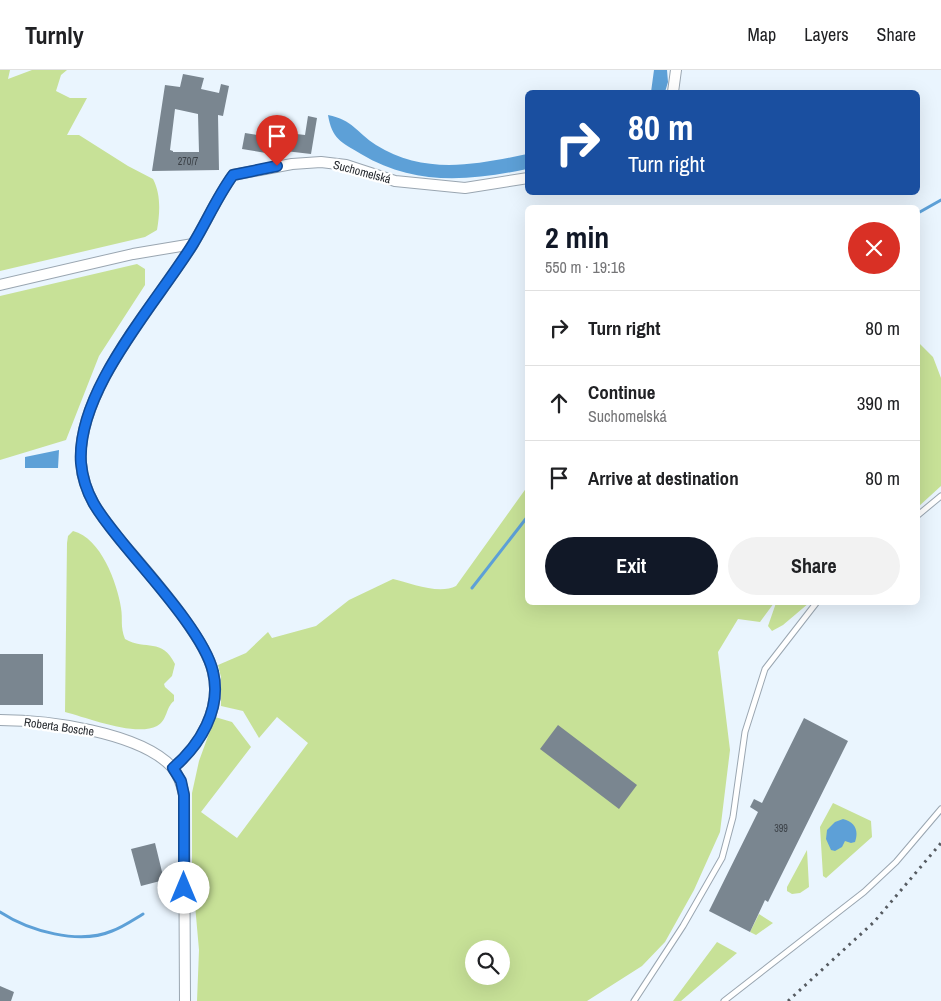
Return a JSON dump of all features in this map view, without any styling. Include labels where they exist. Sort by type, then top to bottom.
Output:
[{"type":"street","points":[[673,90],[676,70]]},
{"type":"street","name":"Suchomelská","points":[[173,768],[191,752],[207,724],[214,703],[213,672],[202,647],[176,609],[103,518],[87,494],[81,463],[84,431],[94,400],[127,338],[193,244],[222,189],[233,175],[262,168],[321,162],[346,165],[395,180],[465,188],[525,178]]},
{"type":"street","points":[[0,285],[133,254],[193,244]]},
{"type":"street","name":"Roberta Bosche","points":[[0,720],[52,723],[89,730],[154,753],[173,768],[181,781],[184,795],[185,1001]]},
{"type":"lane","points":[[920,512],[941,496]]},
{"type":"lane","points":[[634,1001],[683,926],[722,858],[733,817],[745,732],[765,669],[815,605]]},
{"type":"lane","points":[[724,1001],[864,892],[896,862],[941,809]]},
{"type":"green space","points":[[0,70],[10,70],[8,79],[32,70],[67,70],[61,75],[56,91],[70,98],[87,98],[67,135],[79,135],[128,166],[153,179],[156,185],[159,204],[157,230],[145,237],[0,271]]},
{"type":"green space","points":[[137,264],[145,269],[145,285],[99,356],[66,440],[0,460],[0,296]]},
{"type":"green space","points":[[920,344],[933,357],[941,378],[941,486],[920,505]]},
{"type":"green space","points":[[525,490],[525,605],[773,605],[760,622],[738,619],[718,652],[730,750],[720,832],[694,890],[665,942],[642,966],[587,1001],[197,1001],[199,950],[192,871],[192,793],[199,761],[215,717],[232,722],[251,747],[201,812],[237,838],[308,743],[277,717],[259,738],[243,711],[221,706],[221,677],[218,665],[246,653],[268,632],[272,638],[316,626],[349,600],[393,579],[433,589],[456,586]]},
{"type":"green space","points":[[73,531],[83,535],[92,542],[106,563],[119,598],[125,639],[165,650],[175,664],[172,676],[164,684],[174,695],[174,701],[163,721],[157,726],[148,729],[125,728],[65,712],[67,543],[68,536]]},
{"type":"green space","points":[[775,605],[807,605],[783,625],[772,631],[768,626]]},
{"type":"green space","points":[[833,803],[871,821],[872,837],[826,878],[823,876],[820,827]]},
{"type":"green space","points":[[807,850],[809,887],[800,893],[792,894],[787,891],[787,887]]},
{"type":"green space","points":[[759,914],[773,923],[756,935],[750,932]]},
{"type":"green space","points":[[717,942],[737,953],[681,1001],[673,1001]]},
{"type":"water","points":[[654,70],[667,70],[668,82],[666,90],[651,90]]},
{"type":"water","points":[[328,115],[349,123],[376,145],[412,161],[450,165],[469,164],[525,154],[525,169],[463,178],[442,178],[401,172],[361,154],[343,143],[335,135]]},
{"type":"water","points":[[59,450],[58,468],[25,468],[25,457]]},
{"type":"water","points":[[843,819],[851,822],[855,827],[855,842],[845,841],[842,847],[835,851],[831,850],[826,839],[827,830],[835,822]]},
{"type":"building","points":[[183,74],[204,78],[201,89],[219,93],[221,84],[229,86],[223,116],[218,115],[219,170],[152,171],[165,85],[180,87]],"holes":[[[175,109],[198,114],[199,152],[173,152],[170,150]]]},
{"type":"building","points":[[308,116],[317,118],[311,154],[268,149],[266,153],[242,149],[245,133],[271,137],[271,131],[305,135]]},
{"type":"building","points":[[0,654],[43,654],[43,705],[0,705]]},
{"type":"building","points":[[804,718],[848,741],[768,902],[765,900],[750,932],[709,911],[758,812],[750,807],[754,799],[762,803]]},
{"type":"building","points":[[558,725],[637,785],[619,809],[540,749]]},
{"type":"building","points":[[155,843],[164,880],[141,886],[131,849]]},
{"type":"building","points":[[0,986],[14,992],[11,1001],[0,1001]]},
{"type":"waterway","points":[[920,212],[941,200]]},
{"type":"waterway","points":[[472,588],[525,520]]},
{"type":"waterway","points":[[0,912],[39,930],[55,934],[85,937],[112,931],[143,914]]},
{"type":"railway","points":[[788,1001],[874,922],[941,843]]},
{"type":"route","points":[[184,888],[184,795],[181,781],[173,768],[191,752],[207,724],[214,703],[213,672],[202,647],[176,609],[103,518],[87,494],[81,463],[84,431],[94,400],[127,338],[193,244],[222,189],[233,175],[277,166]]}]
